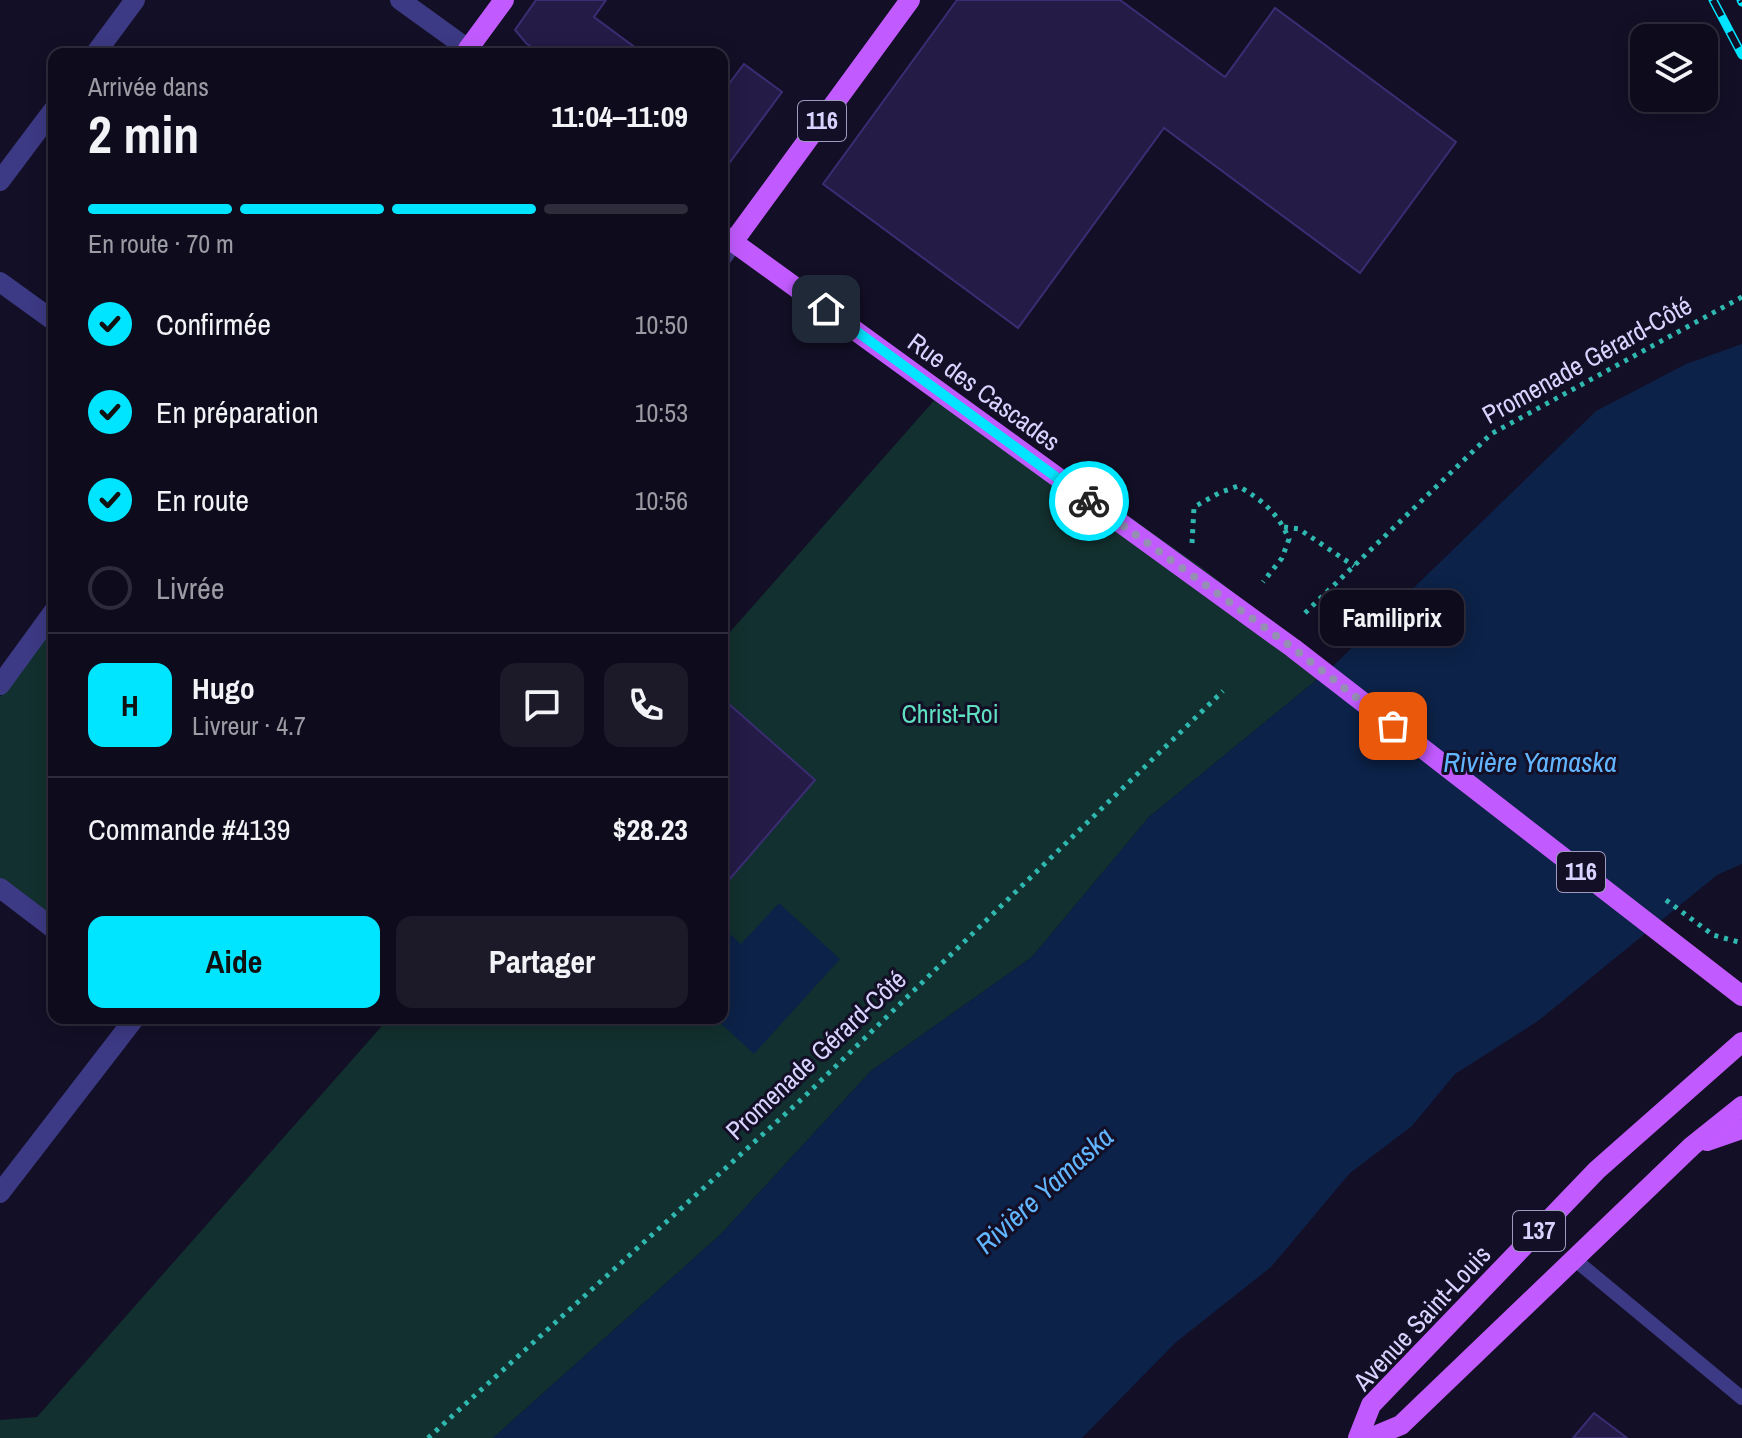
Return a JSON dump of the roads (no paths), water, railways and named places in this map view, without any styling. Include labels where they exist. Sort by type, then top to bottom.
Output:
[{"type":"main road","points":[[472,48],[504,0]]},
{"type":"main road","name":"116","points":[[728,242],[910,0]]},
{"type":"main road","name":"Rue des Cascades","points":[[728,246],[1293,648],[1742,996]]},
{"type":"main road","name":"Avenue Saint-Louis","points":[[1358,1438],[1371,1405],[1597,1170],[1742,1042]]},
{"type":"main road","name":"Avenue Saint-Louis","points":[[1370,1438],[1401,1425],[1692,1146],[1742,1106]]},
{"type":"main road","points":[[1692,1146],[1742,1129]]},
{"type":"street","points":[[99,48],[135,0]]},
{"type":"street","points":[[400,0],[464,48]]},
{"type":"street","points":[[0,181],[48,117]]},
{"type":"street","points":[[0,282],[48,317]]},
{"type":"street","points":[[0,685],[48,619]]},
{"type":"street","points":[[0,888],[48,924]]},
{"type":"street","points":[[0,1193],[130,1024]]},
{"type":"lane","points":[[1574,1259],[1742,1398]]},
{"type":"water","name":"Rivière Yamaska","points":[[1742,344],[1742,864],[1717,875],[1538,1021],[1455,1074],[1412,1126],[1350,1173],[1271,1267],[1175,1343],[1082,1438],[493,1438],[721,1234],[871,1071],[1032,957],[1149,817],[1331,668],[1596,411],[1686,364]]},
{"type":"water","points":[[779,903],[840,959],[754,1054],[722,1024],[728,1024],[728,932],[741,944]]},
{"type":"railway","points":[[1713,0],[1742,55]]},
{"type":"place","name":"Familiprix","points":[[1393,726]]},
{"type":"park label","name":"Christ-Roi","points":[[950,714]]}]
